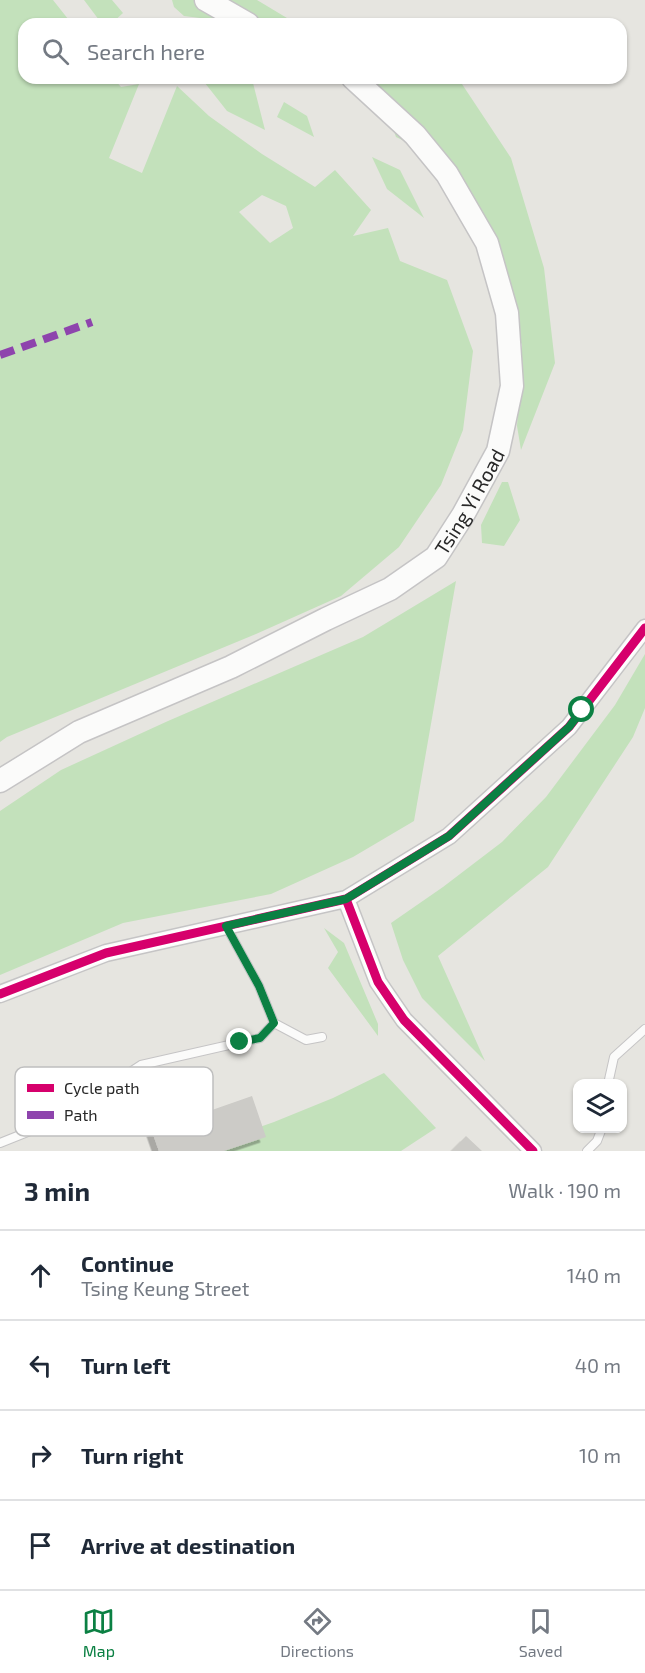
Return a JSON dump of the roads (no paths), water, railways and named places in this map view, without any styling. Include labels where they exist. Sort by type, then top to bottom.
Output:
[{"type":"main road","points":[[206,0],[238,18]]},
{"type":"main road","name":"Tsing Yi Road","points":[[0,782],[78,732],[231,667],[390,589],[436,557],[463,515],[498,451],[512,386],[507,313],[486,243],[447,174],[415,135],[360,84]]},
{"type":"street","points":[[0,994],[106,953],[346,899],[449,836],[569,727],[645,628]]},
{"type":"street","points":[[346,899],[378,982],[404,1020],[533,1151]]},
{"type":"lane","points":[[226,926],[259,986],[274,1023],[306,1040],[322,1037]]},
{"type":"lane","points":[[138,1067],[260,1038],[274,1023]]},
{"type":"lane","points":[[609,1079],[614,1057],[645,1029]]},
{"type":"lane","points":[[587,1151],[597,1141],[600,1133]]},
{"type":"lane","points":[[0,1143],[18,1136]]}]
